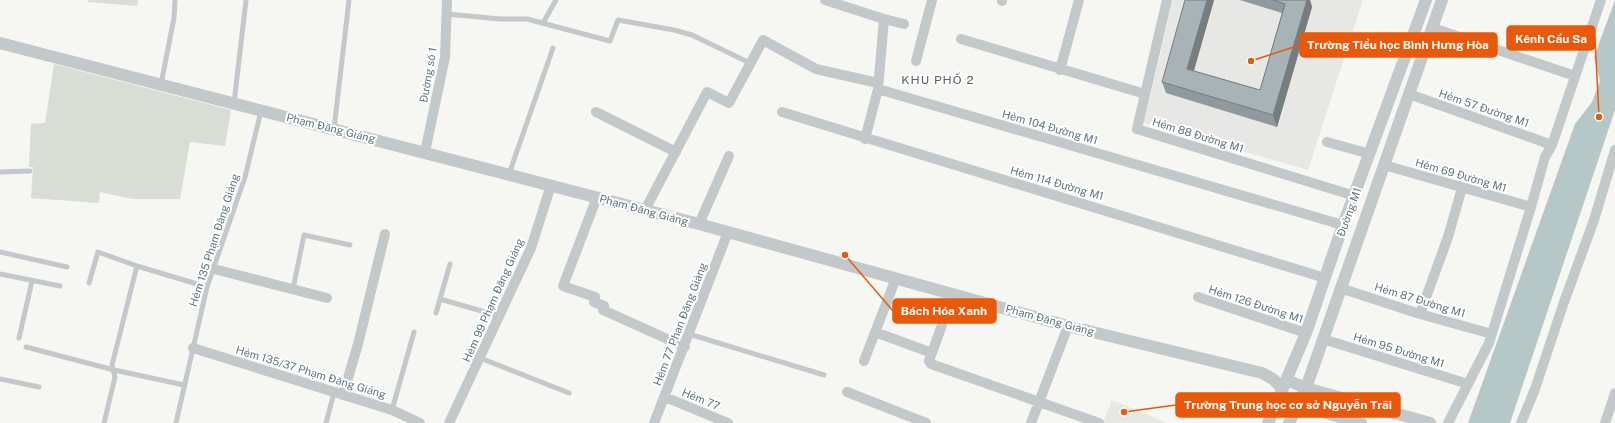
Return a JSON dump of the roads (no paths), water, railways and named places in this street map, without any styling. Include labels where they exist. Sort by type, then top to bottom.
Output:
[{"type":"street","name":"Đường số 1","points":[[425,152],[441,79],[448,14],[448,0]]},
{"type":"street","points":[[825,0],[904,24]]},
{"type":"street","points":[[916,61],[932,0]]},
{"type":"street","points":[[1060,70],[1079,0]]},
{"type":"street","name":"Hẻm 88 Đường M1","points":[[1166,0],[1137,128],[1355,196]]},
{"type":"street","name":"Đường M1","points":[[1268,423],[1306,333],[1343,225],[1355,196],[1426,0]]},
{"type":"street","name":"Đường M1","points":[[1290,423],[1306,388],[1442,0]]},
{"type":"street","points":[[1448,423],[1489,343],[1545,157],[1552,145],[1601,0]]},
{"type":"street","points":[[865,139],[878,86],[884,19]]},
{"type":"street","points":[[1433,28],[1575,76]]},
{"type":"street","points":[[961,39],[1060,70],[1145,94]]},
{"type":"street","name":"Hẻm 104 Đường M1","points":[[752,64],[763,40],[816,69],[878,86],[1343,225]]},
{"type":"street","name":"Phạm Đăng Giảng","points":[[0,41],[161,85],[699,224],[1068,326],[1262,373],[1273,379],[1298,405],[1361,423]]},
{"type":"street","points":[[645,210],[706,92],[729,103],[752,64]]},
{"type":"street","name":"Hẻm 57 Đường M1","points":[[1409,94],[1552,145]]},
{"type":"street","points":[[596,112],[676,152]]},
{"type":"street","name":"Hẻm 114 Đường M1","points":[[782,112],[865,139],[1325,278]]},
{"type":"street","points":[[1327,142],[1370,154]]},
{"type":"street","points":[[1521,423],[1535,389],[1564,302],[1594,220],[1615,150]]},
{"type":"street","points":[[699,224],[729,156]]},
{"type":"street","name":"Hẻm 69 Đường M1","points":[[1384,165],[1531,207]]},
{"type":"street","name":"Hẻm 99 Phạm Đăng Giảng","points":[[450,423],[531,248],[551,185]]},
{"type":"street","points":[[1420,314],[1448,237],[1462,188]]},
{"type":"street","points":[[597,197],[563,286],[595,297],[594,302],[604,306],[603,310],[685,347]]},
{"type":"street","name":"Hẻm 77 Phan Đăng Giảng","points":[[654,423],[685,347],[728,232]]},
{"type":"street","points":[[338,394],[358,344],[385,234]]},
{"type":"street","points":[[214,269],[327,298]]},
{"type":"street","points":[[864,361],[896,278]]},
{"type":"street","name":"Hẻm 87 Đường M1","points":[[1340,288],[1420,314],[1492,334]]},
{"type":"street","name":"Hẻm 126 Đường M1","points":[[1198,297],[1306,333]]},
{"type":"street","points":[[942,325],[932,353],[930,361],[931,364],[1099,423]]},
{"type":"street","points":[[1030,423],[1068,326]]},
{"type":"street","points":[[875,332],[932,353]]},
{"type":"street","name":"Hẻm 95 Đường M1","points":[[1323,339],[1468,384]]},
{"type":"street","name":"Hẻm 135/37 Phạm Đăng Giảng","points":[[193,348],[392,410],[420,423]]},
{"type":"street","name":"Phạm Đăng Giảng","points":[[1283,389],[1306,388],[1430,423]]},
{"type":"street","points":[[847,392],[926,423]]},
{"type":"street","points":[[1605,423],[1615,393]]},
{"type":"street","name":"Hẻm 77","points":[[665,398],[728,423]]},
{"type":"lane","points":[[161,85],[174,18],[175,0]]},
{"type":"lane","points":[[234,103],[246,0]]},
{"type":"lane","points":[[334,129],[349,0]]},
{"type":"lane","points":[[543,23],[556,0]]},
{"type":"lane","points":[[448,14],[500,19],[521,18],[610,42],[618,20],[674,30],[692,35],[752,64]]},
{"type":"lane","points":[[509,174],[553,48]]},
{"type":"lane","name":"Hẻm 135 Phạm Đăng Giảng","points":[[176,423],[207,287],[245,177],[261,110]]},
{"type":"lane","points":[[0,172],[30,171]]},
{"type":"lane","points":[[293,289],[304,235],[350,245]]},
{"type":"lane","points":[[0,252],[67,267]]},
{"type":"lane","points":[[89,283],[98,252],[137,266],[207,287]]},
{"type":"lane","points":[[436,313],[450,264]]},
{"type":"lane","points":[[104,423],[115,377],[112,365],[137,266]]},
{"type":"lane","points":[[0,274],[60,286]]},
{"type":"lane","points":[[19,338],[32,281]]},
{"type":"lane","points":[[440,300],[499,316]]},
{"type":"lane","points":[[392,410],[414,332]]},
{"type":"lane","points":[[689,334],[824,375]]},
{"type":"lane","points":[[26,347],[114,370],[184,385]]},
{"type":"lane","points":[[480,358],[569,393]]},
{"type":"lane","points":[[0,379],[39,386]]},
{"type":"lane","points":[[326,423],[338,394]]},
{"type":"place","name":"Trường Tiểu học Bình Hưng Hòa","points":[[1251,61]]},
{"type":"place","name":"Kênh Cầu Sa","points":[[1599,117]]},
{"type":"place","name":"Bách Hóa Xanh","points":[[845,255]]},
{"type":"place","name":"Trường Trung học cơ sở Nguyễn Trãi","points":[[1124,412]]},
{"type":"district","name":"KHU PHỐ 2","points":[[938,80]]}]
